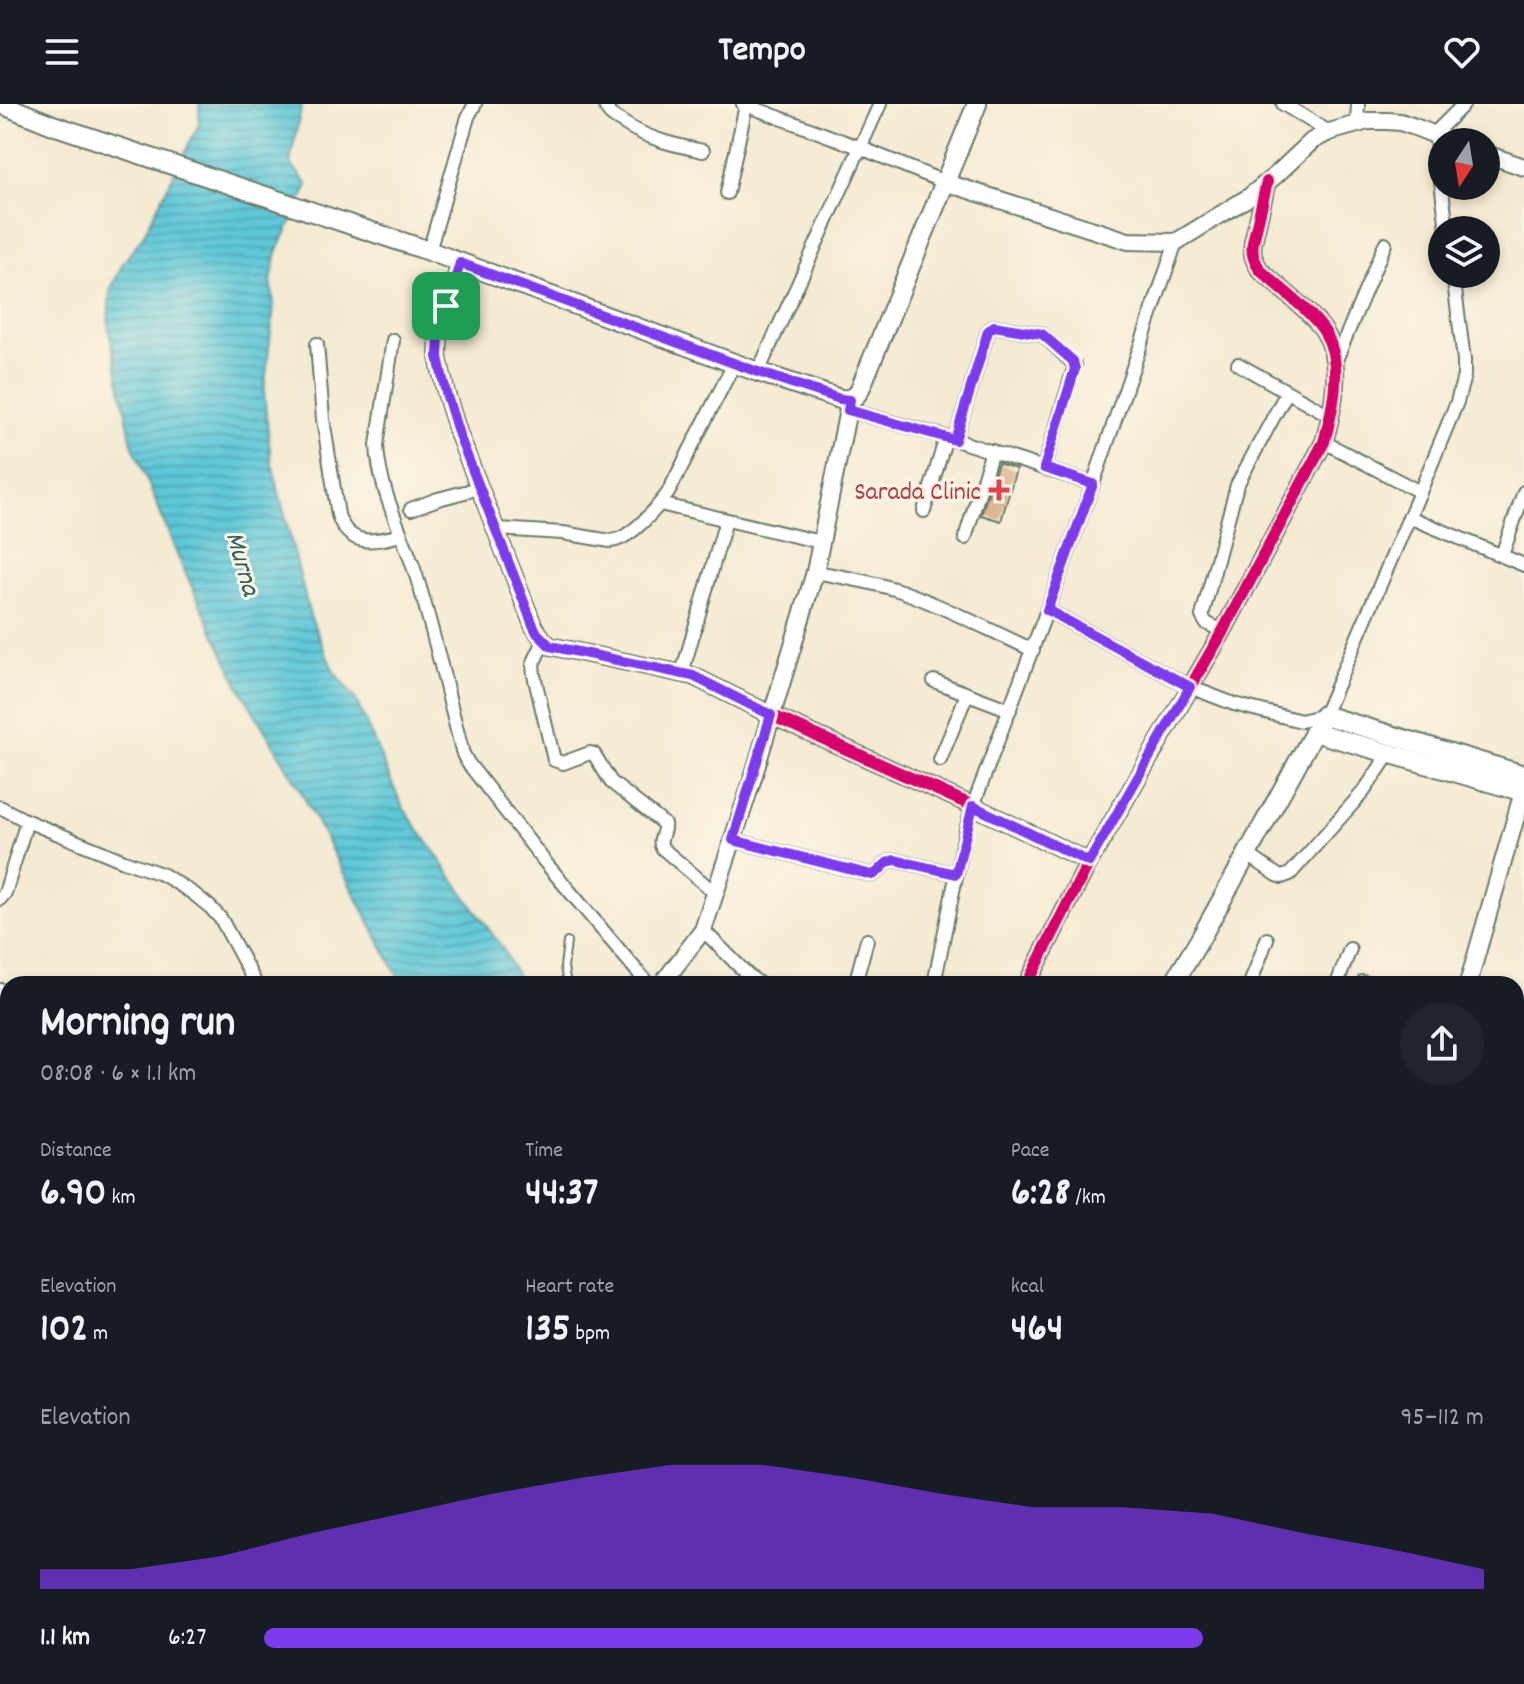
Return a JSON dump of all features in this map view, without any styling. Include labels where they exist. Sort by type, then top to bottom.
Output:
[{"type":"main road","points":[[1,104],[53,125],[429,251],[734,364],[840,399],[849,405],[860,389],[977,104]]},
{"type":"main road","points":[[1178,976],[1247,854],[1308,726],[1324,715],[1524,786]]},
{"type":"main road","points":[[1308,726],[1389,754],[1524,786]]},
{"type":"street","points":[[429,251],[468,117],[475,104]]},
{"type":"street","points":[[605,104],[608,112],[643,135],[703,151]]},
{"type":"street","points":[[758,372],[880,104]]},
{"type":"street","points":[[1283,104],[1329,132]]},
{"type":"street","points":[[1357,123],[1358,104]]},
{"type":"street","points":[[1440,128],[1464,104]]},
{"type":"street","points":[[727,193],[745,105],[944,182],[1128,241],[1176,242],[1249,197],[1312,141],[1329,132],[1368,121],[1400,122],[1428,131]]},
{"type":"street","points":[[1500,159],[1524,167]]},
{"type":"street","points":[[1031,976],[1089,862],[1223,631],[1324,442],[1331,416],[1334,365],[1330,345],[1316,321],[1253,260],[1253,242],[1267,182]]},
{"type":"street","points":[[936,976],[973,806],[1093,484],[1176,242]]},
{"type":"street","points":[[1334,365],[1385,244]]},
{"type":"street","points":[[460,263],[439,335],[438,357],[450,407],[480,488],[533,625],[544,641],[550,646],[693,676],[1089,862]]},
{"type":"street","points":[[1324,715],[1457,402],[1464,376],[1464,360],[1455,288]]},
{"type":"street","points":[[924,511],[988,331],[994,326],[1042,334],[1075,365],[1044,468]]},
{"type":"street","points":[[393,340],[377,445],[378,460],[386,496],[414,569],[463,754],[545,862],[641,976]]},
{"type":"street","points":[[317,344],[323,419],[341,523],[345,529],[367,542],[401,535]]},
{"type":"street","points":[[497,529],[563,533],[617,541],[626,536],[668,493],[734,364]]},
{"type":"street","points":[[1238,364],[1331,416]]},
{"type":"street","points":[[1223,631],[1206,623],[1202,616],[1231,503],[1244,471],[1287,392]]},
{"type":"street","points":[[668,976],[703,930],[733,840],[815,572],[849,405],[1093,484]]},
{"type":"street","points":[[1324,442],[1420,492]]},
{"type":"street","points":[[965,538],[992,451]]},
{"type":"street","points":[[411,509],[480,488]]},
{"type":"street","points":[[1502,555],[1524,492]]},
{"type":"street","points":[[660,504],[820,542]]},
{"type":"street","points":[[1409,517],[1524,565]]},
{"type":"street","points":[[682,673],[726,520]]},
{"type":"street","points":[[815,572],[898,590],[1033,650]]},
{"type":"street","points":[[1047,610],[1190,687],[1308,726]]},
{"type":"street","points":[[544,641],[533,664],[554,760],[563,763],[594,754],[611,782],[664,824],[660,841],[662,848],[715,893]]},
{"type":"street","points":[[934,681],[1010,710]]},
{"type":"street","points":[[940,760],[967,694]]},
{"type":"street","points":[[1247,854],[1277,875],[1290,874],[1341,820],[1389,754]]},
{"type":"street","points":[[1470,976],[1524,786]]},
{"type":"street","points":[[0,807],[27,821],[164,875],[194,894],[221,919],[252,976]]},
{"type":"street","points":[[0,899],[8,885],[27,821]]},
{"type":"street","points":[[733,840],[872,875],[886,863],[895,860],[956,874]]},
{"type":"street","points":[[703,930],[749,976]]},
{"type":"street","points":[[1253,976],[1267,939]]},
{"type":"street","points":[[857,976],[867,940]]},
{"type":"street","points":[[1340,976],[1350,949]]},
{"type":"lane","points":[[566,976],[567,942]]},
{"type":"water","name":"Murna","points":[[199,104],[302,104],[290,163],[308,185],[277,252],[271,281],[274,305],[264,393],[271,460],[310,616],[333,670],[356,700],[402,806],[503,949],[517,976],[398,976],[298,786],[242,692],[179,559],[132,443],[108,324],[110,291],[123,263],[143,236],[199,124]]},
{"type":"building","points":[[998,463],[1016,469],[1001,521],[981,515]]},
{"type":"cycle path","points":[[1031,976],[1089,862],[1223,631],[1324,442],[1335,386],[1330,343],[1311,315],[1260,270],[1253,253],[1267,182]]},
{"type":"cycle path","points":[[460,263],[439,335],[438,357],[459,435],[533,625],[544,641],[550,646],[693,676],[1089,862]]},
{"type":"place","name":"Sarada Clinic","points":[[999,490]]},
{"type":"route","points":[[460,263],[758,372],[850,400],[848,410],[955,440],[990,328],[994,326],[1047,337],[1073,361],[1075,369],[1044,468],[1093,484],[1047,610],[1190,687],[1089,862],[973,806],[956,874],[895,860],[889,861],[872,875],[733,840],[771,715],[693,676],[550,646],[537,633],[459,435],[446,393],[438,357],[439,335],[446,306],[460,263]]}]
